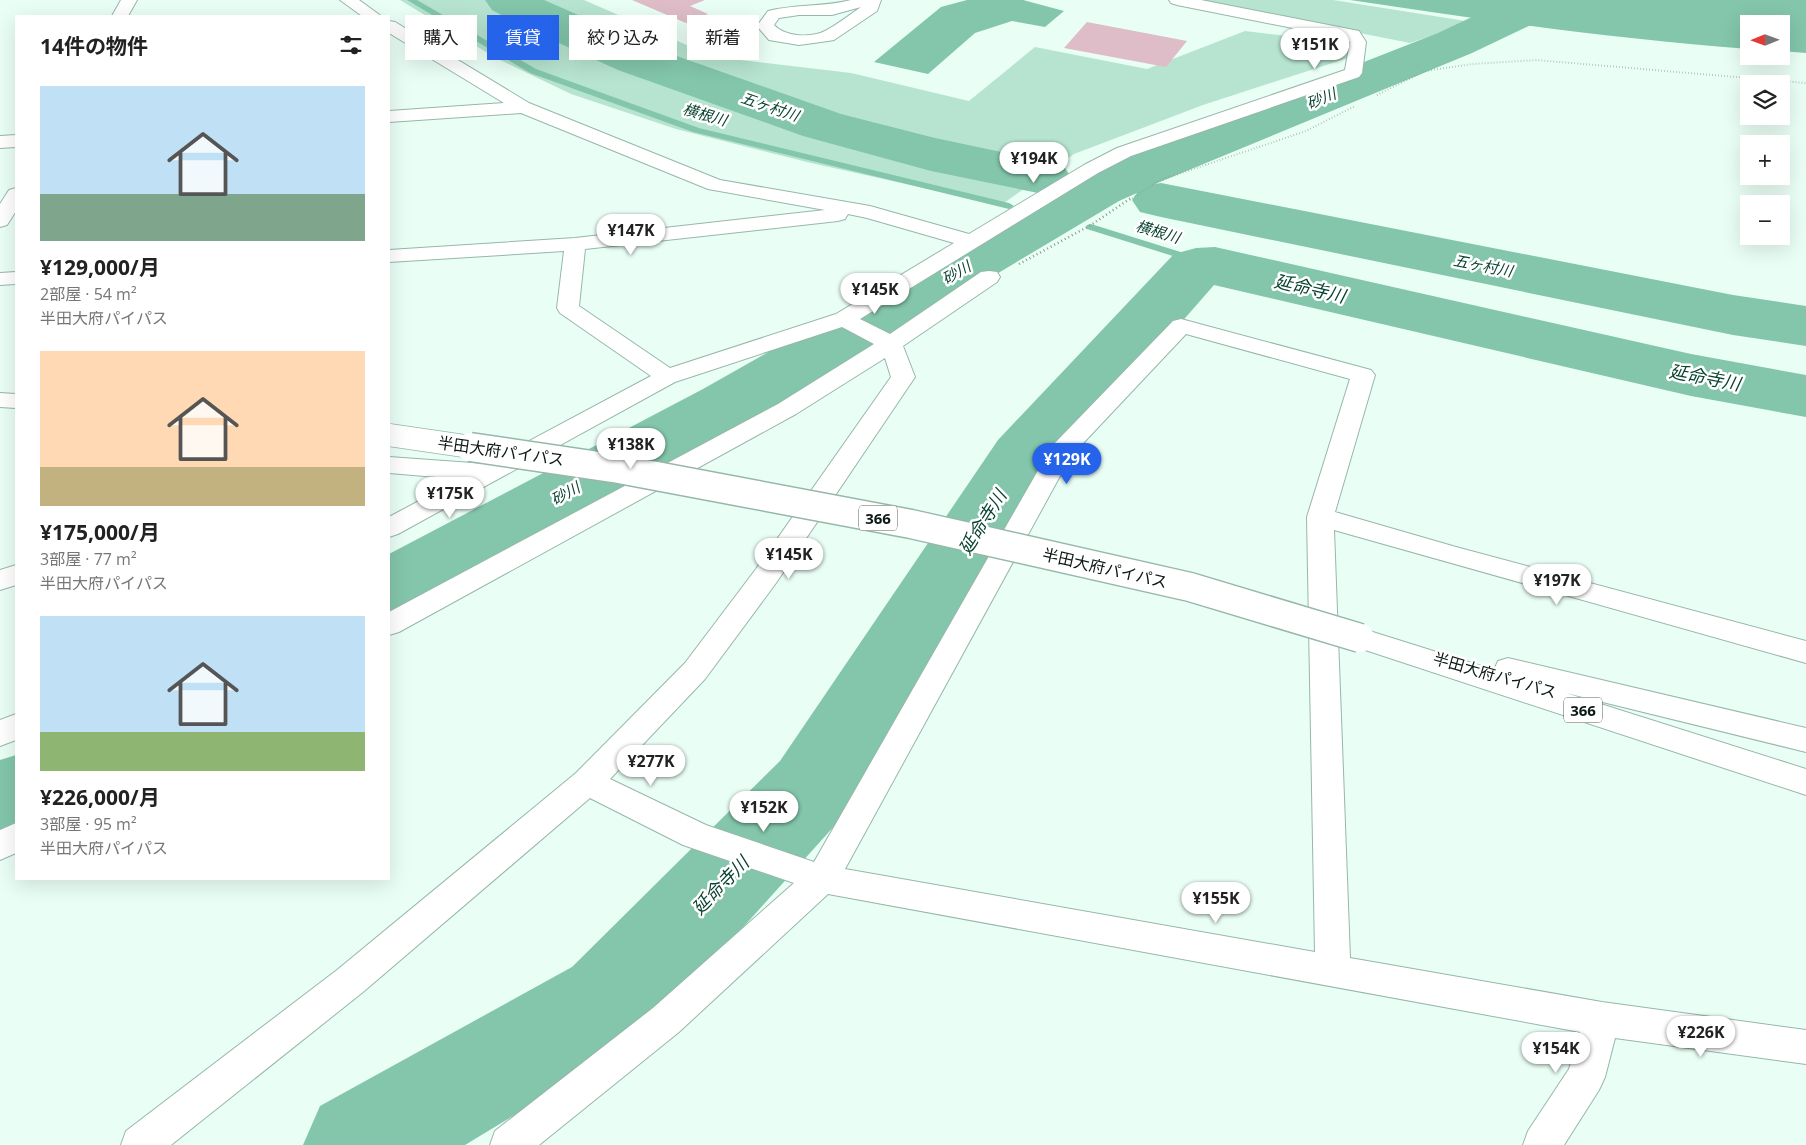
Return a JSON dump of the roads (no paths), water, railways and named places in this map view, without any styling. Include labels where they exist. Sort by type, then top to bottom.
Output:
[{"type":"main road","points":[[121,15],[129,0]]},
{"type":"main road","points":[[348,0],[372,15]]},
{"type":"main road","points":[[872,0],[871,8],[828,36],[799,40],[783,38],[775,36],[765,26],[774,14],[799,10],[832,10],[872,0]]},
{"type":"main road","points":[[390,527],[667,377],[845,320],[1091,169],[1124,152],[1353,73],[1358,42],[1353,35],[1177,0]]},
{"type":"main road","points":[[390,27],[523,107],[715,185],[870,212],[973,242]]},
{"type":"main road","points":[[390,117],[523,107]]},
{"type":"main road","points":[[0,142],[15,141]]},
{"type":"main road","points":[[0,220],[15,196]]},
{"type":"main road","points":[[390,256],[575,244],[870,212]]},
{"type":"main road","points":[[575,244],[568,308],[667,377]]},
{"type":"main road","points":[[390,624],[787,409],[890,344],[990,277]]},
{"type":"main road","points":[[0,279],[15,278]]},
{"type":"main road","points":[[140,1145],[350,981],[587,782],[695,671],[766,576],[903,376],[890,344],[845,320]]},
{"type":"main road","points":[[514,1144],[666,1020],[820,878],[1061,452],[1180,326],[1363,374],[1320,517],[1333,971]]},
{"type":"main road","points":[[0,400],[15,401]]},
{"type":"main road","name":"半田大府パイパス","points":[[390,435],[619,469],[911,524],[1173,583],[1806,764]]},
{"type":"main road","points":[[390,465],[492,473]]},
{"type":"main road","points":[[1320,517],[1454,556],[1806,652]]},
{"type":"main road","points":[[0,580],[15,575]]},
{"type":"main road","name":"366","points":[[1360,638],[1594,688],[1806,740]]},
{"type":"main road","name":"366","points":[[1360,638],[1806,782]]},
{"type":"main road","points":[[0,734],[15,726]]},
{"type":"main road","points":[[587,782],[695,835],[820,878],[1602,1018],[1806,1047]]},
{"type":"main road","points":[[0,846],[15,838]]},
{"type":"main road","points":[[1542,1145],[1586,1077],[1602,1018]]},
{"type":"waterway","name":"横根川","points":[[411,0],[533,71],[696,130],[1009,206]]},
{"type":"waterway","name":"五ヶ村川","points":[[508,0],[541,17],[636,59],[822,125],[931,154],[1043,177]]},
{"type":"waterway","name":"砂川","points":[[390,588],[728,404],[1099,189],[1141,169],[1455,43],[1546,0]]},
{"type":"waterway","name":"五ヶ村川","points":[[1161,200],[1733,315],[1806,326]]},
{"type":"waterway","name":"横根川","points":[[1091,227],[1215,266]]},
{"type":"waterway","name":"延命寺川","points":[[360,1145],[609,1001],[813,787],[1024,456],[1196,267],[1215,266],[1691,375],[1806,396]]},
{"type":"waterway","name":"砂川","points":[[0,800],[15,792]]}]
